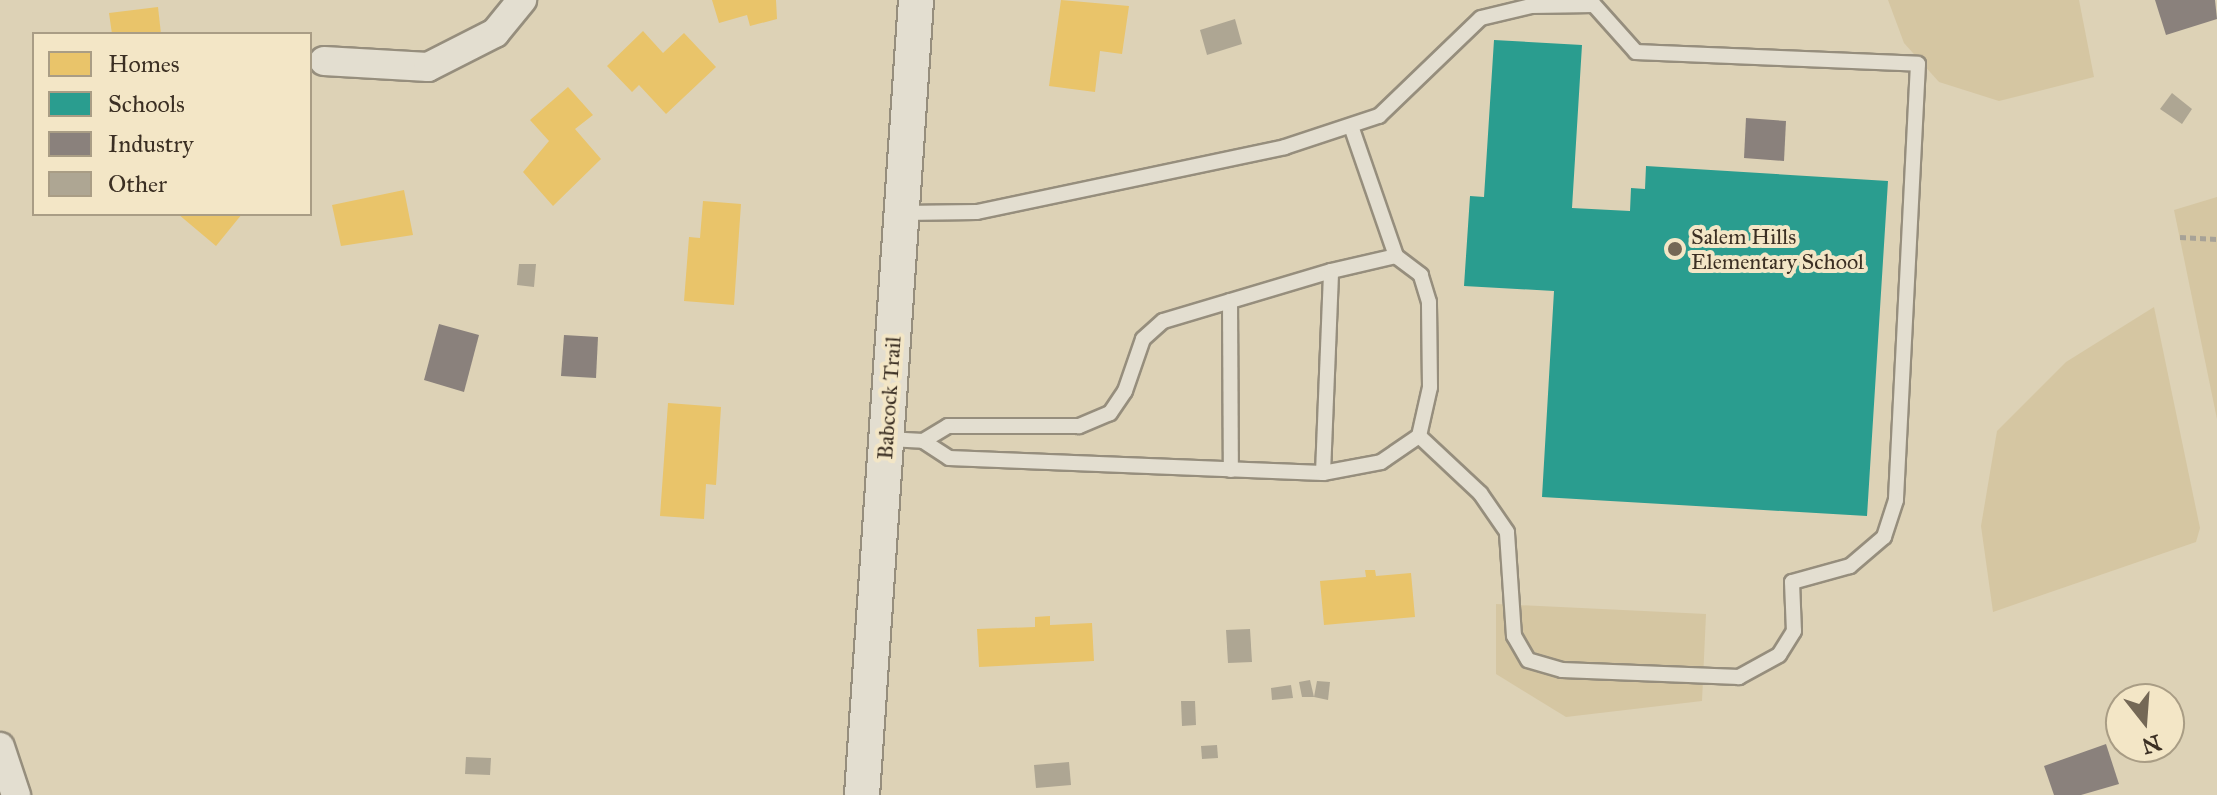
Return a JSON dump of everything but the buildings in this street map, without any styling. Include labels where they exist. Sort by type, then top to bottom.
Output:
[{"type":"street","points":[[324,61],[428,67],[495,33],[522,0]]},
{"type":"street","name":"Babcock Trail","points":[[862,795],[916,0]]},
{"type":"street","points":[[0,747],[16,795]]},
{"type":"lane","points":[[902,213],[977,212],[1285,147],[1351,126],[1379,116],[1481,18],[1531,6],[1594,5],[1636,52],[1918,64],[1896,500],[1884,537],[1850,566],[1792,582],[1794,631],[1779,655],[1739,677],[1562,670],[1528,660],[1514,636],[1507,532],[1480,493],[1419,436]]},
{"type":"lane","points":[[887,439],[923,441],[949,458],[1323,473],[1381,462],[1419,436],[1430,387],[1429,302],[1421,275],[1396,256],[1351,126]]},
{"type":"lane","points":[[923,441],[948,426],[1079,426],[1110,413],[1125,391],[1143,339],[1163,321],[1331,271],[1396,256]]},
{"type":"lane","points":[[1323,473],[1331,271]]},
{"type":"lane","points":[[1230,301],[1231,470]]},
{"type":"path","points":[[2180,237],[2217,239]]},
{"type":"shaded area","points":[[1888,0],[2079,0],[2094,77],[1999,101],[1939,82],[1904,43]]},
{"type":"shaded area","points":[[2217,197],[2217,419],[2174,210]]},
{"type":"shaded area","points":[[2154,307],[2200,528],[2196,542],[1993,612],[1981,526],[1997,431],[2066,362]]},
{"type":"shaded area","points":[[1496,604],[1706,614],[1702,701],[1566,717],[1496,674]]},
{"type":"place","name":"Salem Hills Elementary School","points":[[1675,249]]}]
